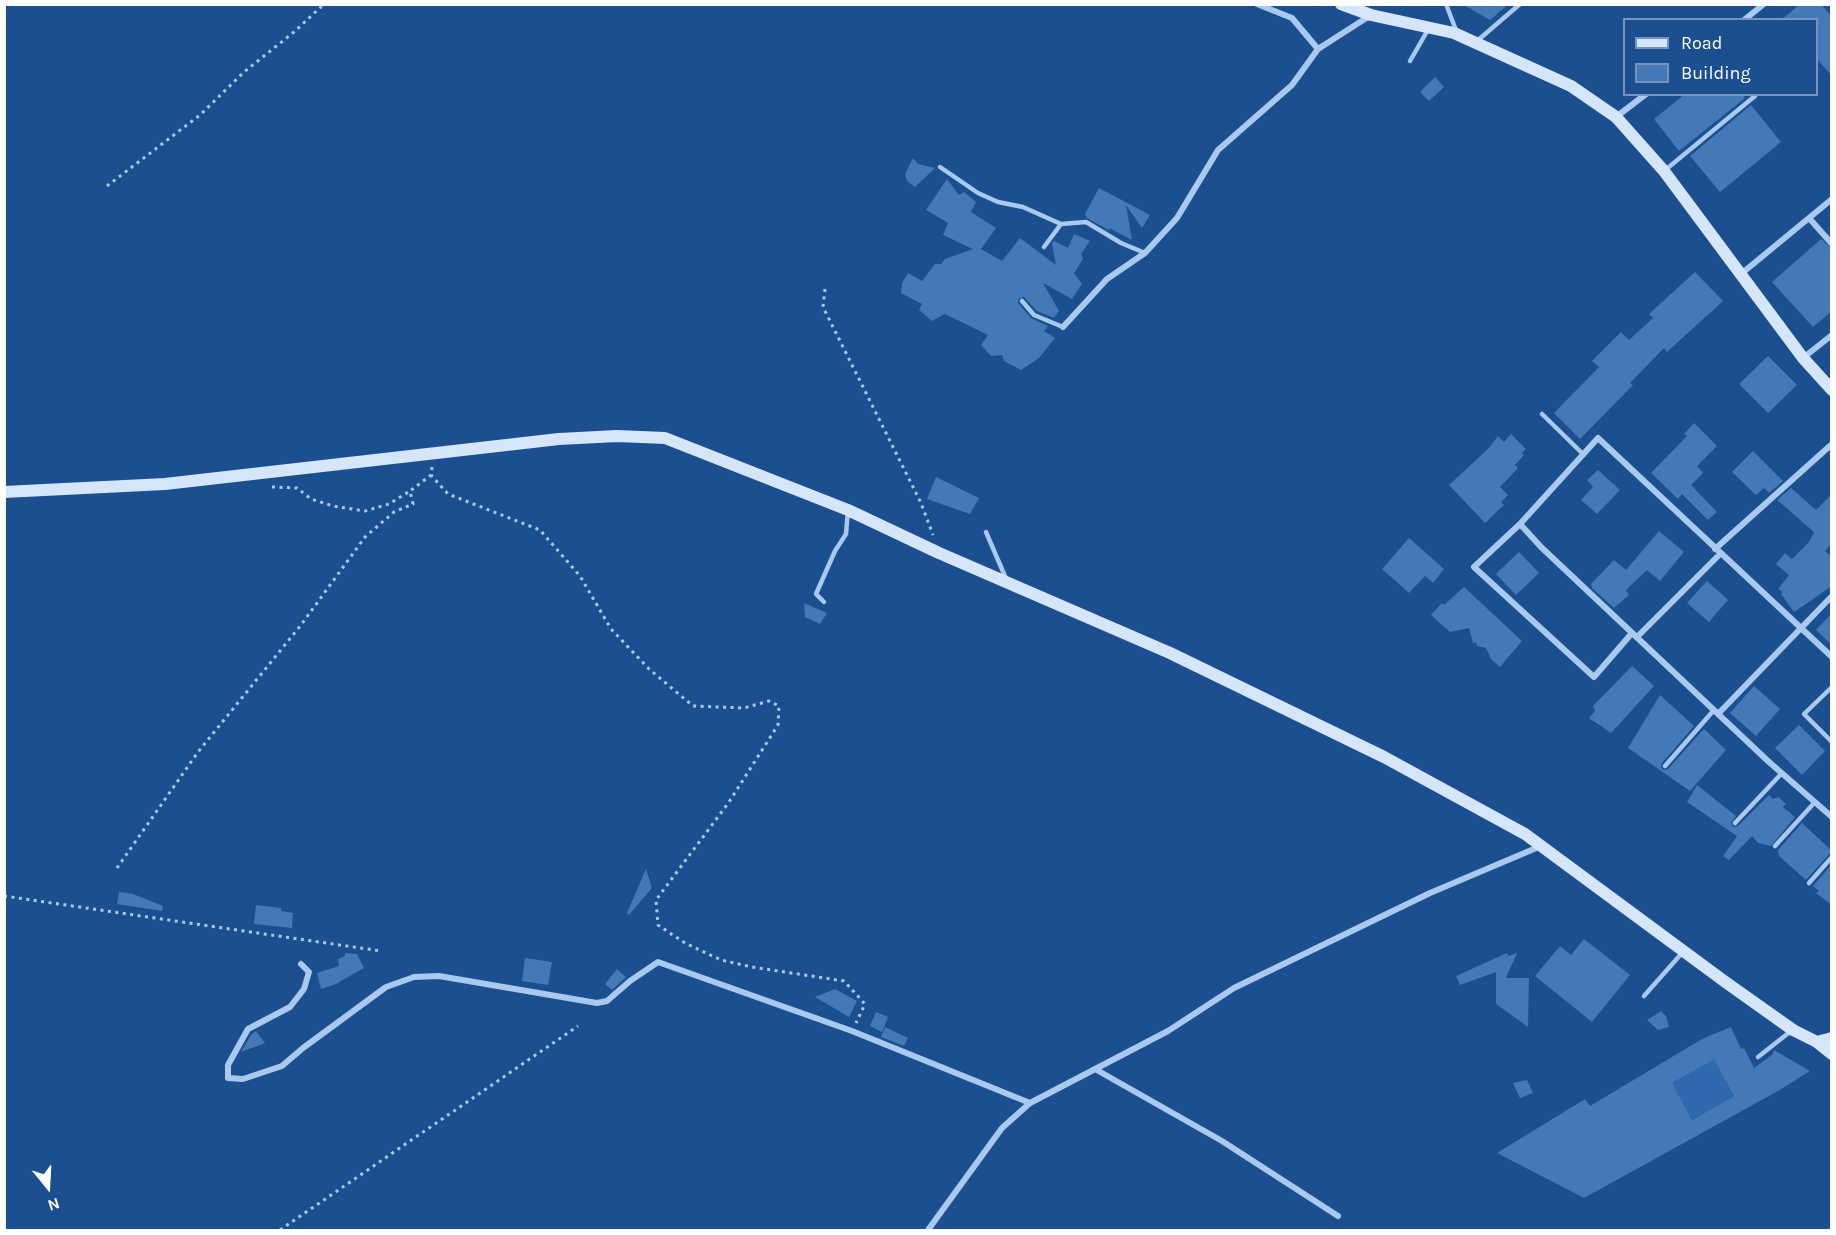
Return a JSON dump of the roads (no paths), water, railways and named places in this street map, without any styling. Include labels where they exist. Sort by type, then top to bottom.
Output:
[{"type":"street","points":[[1257,4],[1292,18],[1318,49]]},
{"type":"street","points":[[1341,4],[1371,15],[1458,35],[1571,86],[1616,117],[1664,171],[1803,358],[1832,390]]},
{"type":"street","points":[[1746,18],[1764,4]]},
{"type":"street","points":[[1062,327],[1107,279],[1145,253],[1177,218],[1218,150],[1292,85],[1318,49],[1371,15]]},
{"type":"street","points":[[1616,117],[1643,96]]},
{"type":"street","points":[[1741,274],[1832,199]]},
{"type":"street","points":[[1809,218],[1832,244]]},
{"type":"street","points":[[1803,358],[1832,335]]},
{"type":"street","points":[[4,492],[165,484],[571,438],[617,436],[665,438],[848,510],[939,553],[1170,653],[1384,757],[1525,834],[1793,1030],[1817,1042],[1832,1054]]},
{"type":"street","points":[[1832,444],[1718,552],[1594,677],[1474,567],[1520,524],[1598,438],[1718,552],[1832,657]]},
{"type":"street","points":[[1520,524],[1541,547],[1716,712],[1832,817]]},
{"type":"street","points":[[1716,712],[1832,596]]},
{"type":"street","points":[[927,1230],[1002,1128],[1030,1104],[1168,1031],[1234,988],[1430,893],[1541,846]]},
{"type":"street","points":[[301,964],[309,972],[304,989],[290,1007],[248,1029],[228,1065],[228,1078],[243,1079],[282,1066],[386,987],[414,977],[439,976],[597,1003],[607,1001],[630,981],[658,962],[852,1030],[1030,1104]]},
{"type":"street","points":[[1817,1042],[1832,1038]]},
{"type":"street","points":[[1095,1070],[1222,1141],[1338,1216]]},
{"type":"lane","points":[[1446,4],[1458,35]]},
{"type":"lane","points":[[1475,42],[1520,4]]},
{"type":"lane","points":[[1410,61],[1429,28]]},
{"type":"lane","points":[[1664,171],[1755,96]]},
{"type":"lane","points":[[940,167],[978,193],[998,202],[1023,207],[1061,224],[1086,222],[1121,243],[1145,253]]},
{"type":"lane","points":[[1044,247],[1061,224]]},
{"type":"lane","points":[[1022,300],[1034,315],[1062,327]]},
{"type":"lane","points":[[1542,414],[1583,454]]},
{"type":"lane","points":[[824,602],[816,594],[835,551],[846,534],[848,510]]},
{"type":"lane","points":[[986,532],[1008,583]]},
{"type":"lane","points":[[1832,687],[1804,714],[1832,742]]},
{"type":"lane","points":[[1665,766],[1716,712]]},
{"type":"lane","points":[[1735,823],[1782,773]]},
{"type":"lane","points":[[1775,846],[1815,802]]},
{"type":"lane","points":[[1809,883],[1832,857]]},
{"type":"lane","points":[[1644,996],[1684,951]]},
{"type":"lane","points":[[1758,1057],[1793,1030]]}]
